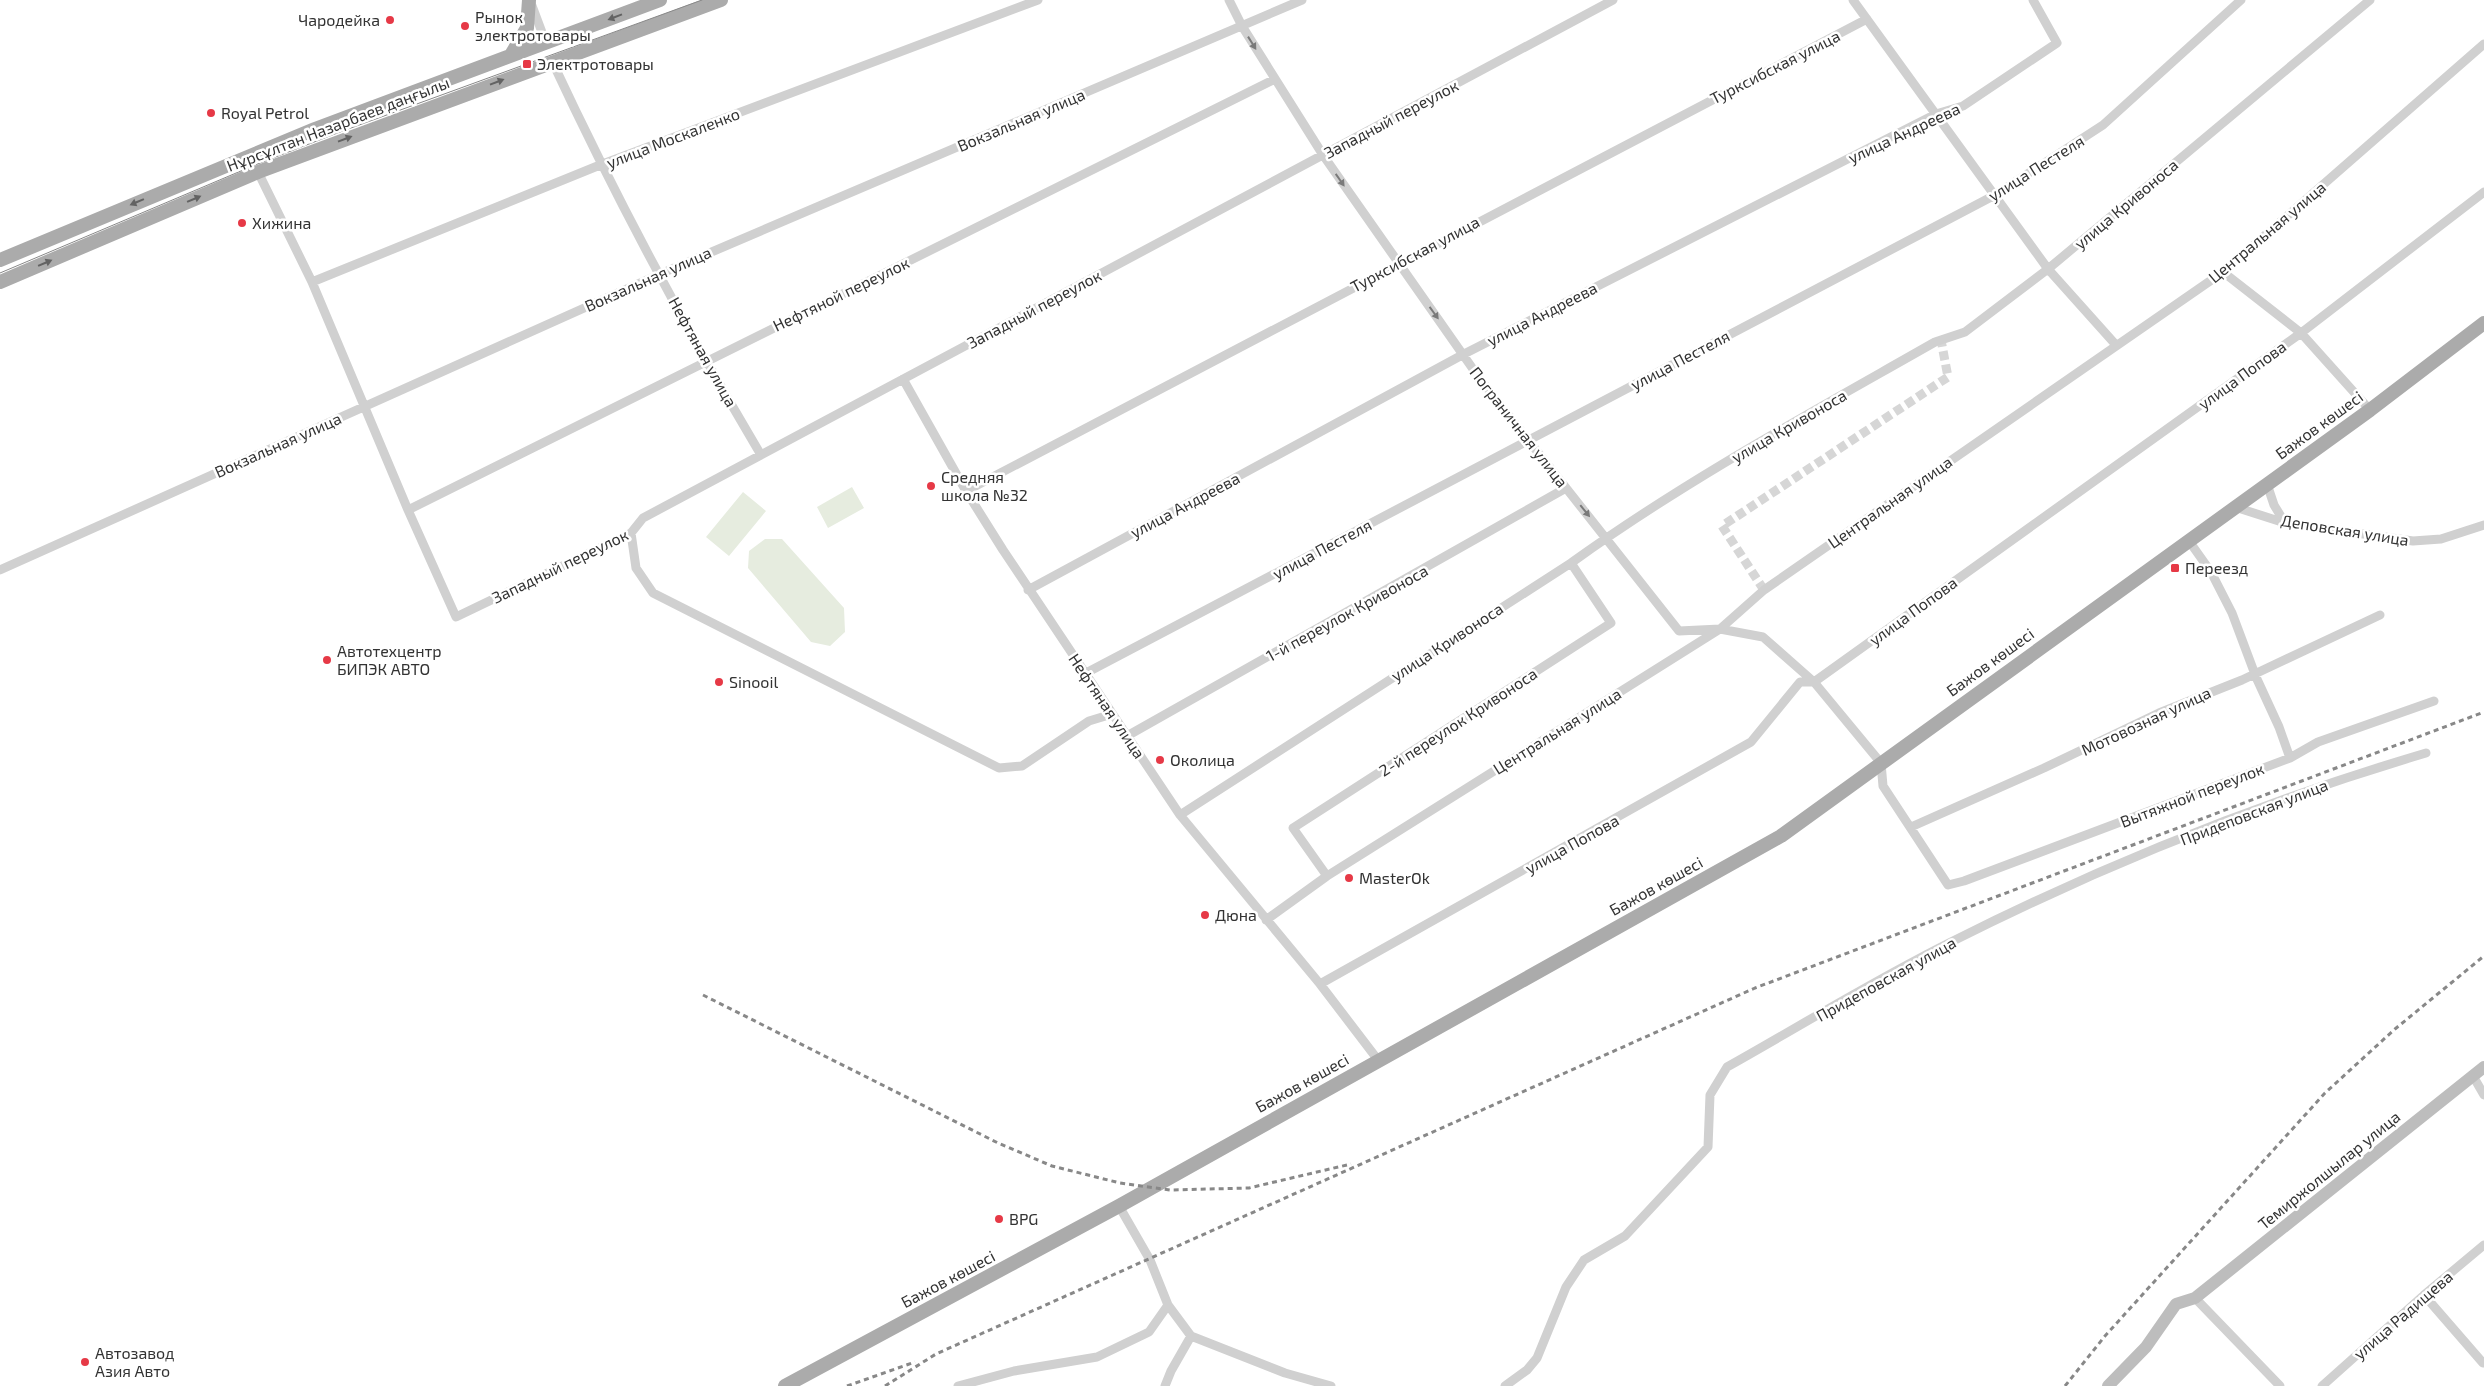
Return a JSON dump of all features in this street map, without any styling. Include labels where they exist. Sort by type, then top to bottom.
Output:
[{"type":"main road","points":[[511,55],[526,28],[530,0]]},
{"type":"main road","name":"Нұрсұлтан Назарбаев даңғылы","points":[[0,260],[315,129],[660,0]]},
{"type":"main road","name":"Нұрсұлтан Назарбаев даңғылы","points":[[4,281],[258,172],[552,61],[721,0]]},
{"type":"main road","points":[[546,43],[552,61]]},
{"type":"main road","points":[[0,260],[4,281]]},
{"type":"main road","name":"Бажов көшесі","points":[[785,1386],[1119,1206],[1782,836],[2370,410],[2484,323]]},
{"type":"street","points":[[530,0],[546,43]]},
{"type":"street","name":"улица Москаленко","points":[[312,282],[600,165],[1038,0]]},
{"type":"street","name":"Пограничная улица","points":[[1229,0],[1242,26],[1323,155],[1397,263],[1464,354],[1480,380],[1529,439],[1679,631],[1720,629],[1763,636],[1814,682],[1881,763]]},
{"type":"street","name":"Вокзальная улица","points":[[0,570],[660,274],[1302,0]]},
{"type":"street","name":"Западный переулок","points":[[408,510],[456,617],[631,533],[643,518],[1613,0]]},
{"type":"street","points":[[1853,0],[2048,270],[2116,345]]},
{"type":"street","name":"улица Андреева","points":[[1028,590],[1464,354],[1936,114],[1963,106],[2057,42],[2033,0]]},
{"type":"street","name":"улица Пестеля","points":[[1086,673],[1995,196],[2103,125],[2241,0]]},
{"type":"street","name":"улица Кривоноса","points":[[1180,814],[1571,562],[1606,537],[1766,438],[1935,342],[1965,332],[2048,270],[2370,0]]},
{"type":"street","name":"Турксибская улица","points":[[966,491],[1397,263],[1867,19]]},
{"type":"street","name":"Центральная улица","points":[[1266,920],[1327,876],[1720,629],[1764,590],[2223,272],[2484,44]]},
{"type":"street","name":"Нефтяная улица","points":[[552,61],[600,165],[706,362],[761,455]]},
{"type":"street","name":"Нефтяной переулок","points":[[408,510],[1275,79]]},
{"type":"street","points":[[258,172],[312,282],[408,510]]},
{"type":"street","name":"улица Попова","points":[[1320,984],[1751,742],[1800,682],[1814,682],[2301,333],[2484,192]]},
{"type":"street","points":[[2223,272],[2301,333],[2370,410]]},
{"type":"street","name":"Нефтяная улица","points":[[903,378],[966,491],[1028,590],[1180,814],[1320,984],[1378,1060]]},
{"type":"street","points":[[2268,484],[2274,505],[2286,523]]},
{"type":"street","name":"1-й переулок Кривоноса","points":[[1127,736],[1566,488]]},
{"type":"street","points":[[2263,516],[2270,514],[2274,505]]},
{"type":"street","name":"Деповская улица","points":[[2235,507],[2286,523],[2413,541],[2441,539],[2484,525]]},
{"type":"street","points":[[631,533],[636,568],[653,593],[999,768],[1022,766],[1088,721],[1112,714]]},
{"type":"street","points":[[2189,541],[2211,572],[2232,613],[2290,758]]},
{"type":"street","name":"2-й переулок Кривоноса","points":[[1327,876],[1293,828],[1611,623],[1571,562]]},
{"type":"street","name":"Мотовозная улица","points":[[1911,827],[2044,768],[2159,713],[2255,673],[2380,615]]},
{"type":"street","name":"Вытяжной переулок","points":[[1911,827],[1948,885],[2290,758],[2318,742],[2434,701]]},
{"type":"street","name":"Придеповская улица","points":[[1505,1386],[1527,1370],[1537,1358],[1566,1287],[1584,1260],[1625,1236],[1708,1147],[1710,1094],[1727,1067],[1951,942],[2023,907],[2143,854],[2247,813],[2349,776],[2426,753]]},
{"type":"street","points":[[1881,763],[1883,786],[1911,827]]},
{"type":"street","name":"Темиржолшылар улица","points":[[2108,1386],[2146,1346],[2176,1304],[2195,1298],[2484,1067]]},
{"type":"street","points":[[2473,1076],[2484,1095]]},
{"type":"street","points":[[1119,1206],[1150,1260],[1168,1305],[1191,1336],[1285,1373],[1331,1386]]},
{"type":"street","name":"улица Радищева","points":[[2322,1386],[2484,1244]]},
{"type":"street","points":[[2424,1295],[2483,1363]]},
{"type":"street","points":[[2195,1298],[2280,1386]]},
{"type":"street","points":[[958,1386],[1014,1371],[1097,1357],[1149,1332],[1168,1305]]},
{"type":"street","points":[[1165,1386],[1171,1370],[1191,1336]]},
{"type":"shaded area","points":[[852,487],[864,508],[828,528],[817,507]]},
{"type":"shaded area","points":[[743,492],[766,511],[729,556],[706,537]]},
{"type":"shaded area","points":[[765,539],[782,539],[844,608],[845,632],[830,646],[811,642],[748,568],[749,551]]},
{"type":"tunnel","points":[[1764,590],[1722,526],[1948,377],[1941,340]]},
{"type":"tram line","points":[[0,273],[255,165],[340,132],[702,0]]},
{"type":"railway","points":[[885,1386],[936,1354],[1755,988],[2484,712]]},
{"type":"railway","points":[[2065,1386],[2105,1336],[2325,1093],[2395,1029],[2484,956]]},
{"type":"railway","points":[[703,995],[998,1143],[1052,1166],[1120,1183],[1170,1190],[1249,1188],[1351,1164]]},
{"type":"railway","points":[[847,1386],[915,1362]]},
{"type":"place","name":"Чародейка","points":[[390,20]]},
{"type":"place","name":"Рынок электротовары","points":[[465,26]]},
{"type":"place","name":"Электротовары","points":[[527,64]]},
{"type":"place","name":"Royal Petrol","points":[[211,113]]},
{"type":"place","name":"Хижина","points":[[242,223]]},
{"type":"place","name":"Средняя школа №32","points":[[931,486]]},
{"type":"place","name":"Переезд","points":[[2175,568]]},
{"type":"place","name":"Автотехцентр БИПЭК АВТО","points":[[327,660]]},
{"type":"place","name":"Sinooil","points":[[719,682]]},
{"type":"place","name":"Околица","points":[[1160,760]]},
{"type":"place","name":"MasterOk","points":[[1349,878]]},
{"type":"place","name":"Дюна","points":[[1205,915]]},
{"type":"place","name":"BPG","points":[[999,1219]]},
{"type":"place","name":"Автозавод Азия Авто","points":[[85,1362]]}]
